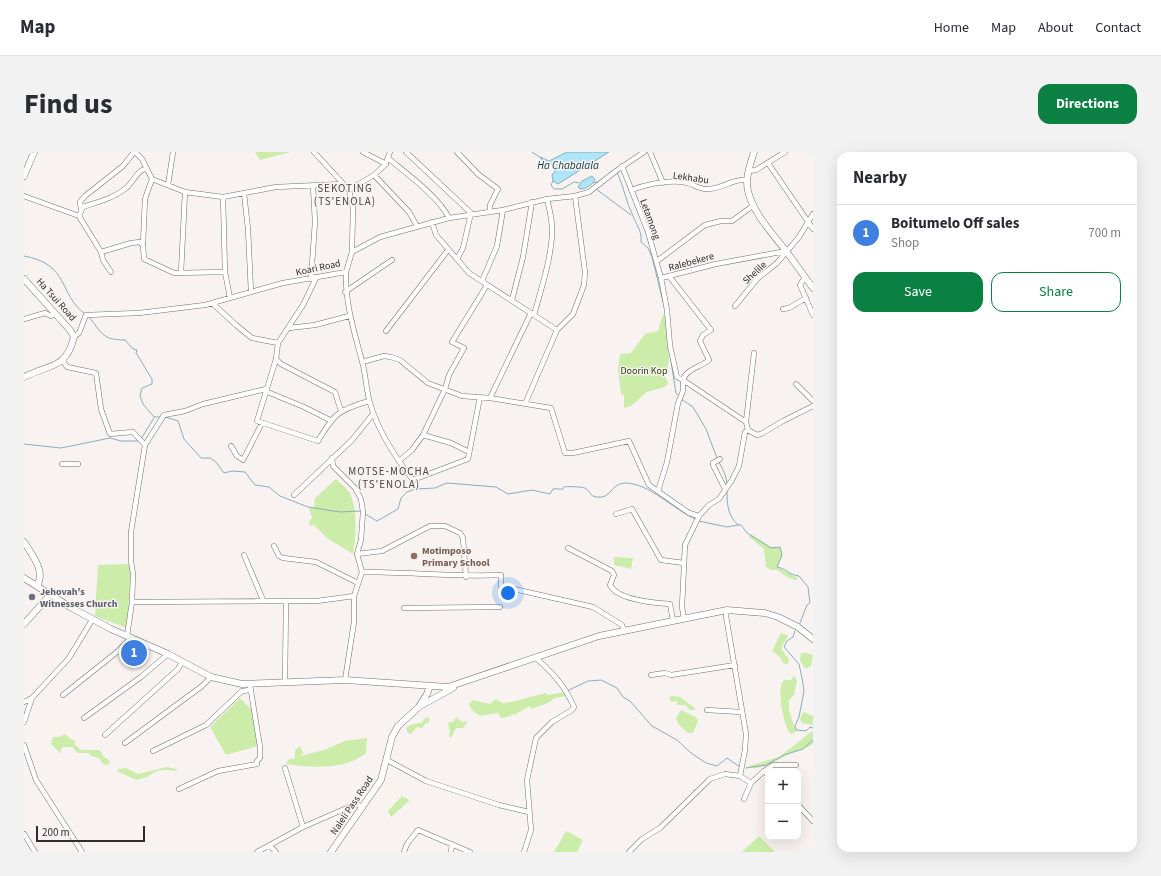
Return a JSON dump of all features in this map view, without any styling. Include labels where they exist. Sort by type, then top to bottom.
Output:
[{"type":"main road","points":[[25,172],[34,152]]},
{"type":"main road","points":[[754,152],[748,171],[747,180],[748,191],[754,205],[773,234],[813,288]]},
{"type":"main road","name":"Ha Tsui Road","points":[[24,279],[70,330],[74,337],[71,347],[63,361]]},
{"type":"main road","points":[[24,377],[63,361]]},
{"type":"main road","points":[[24,542],[40,573],[40,588]]},
{"type":"main road","points":[[24,578],[92,620],[168,654],[211,677],[250,687],[285,683],[345,680],[448,687],[599,636],[727,610],[765,613],[778,617],[798,627],[813,639]]},
{"type":"main road","points":[[24,624],[50,595]]},
{"type":"main road","points":[[420,706],[458,684]]},
{"type":"main road","points":[[429,701],[433,686]]},
{"type":"main road","points":[[420,706],[433,686]]},
{"type":"main road","name":"Naleli Pass Road","points":[[331,852],[381,780],[392,737],[398,726],[420,706]]},
{"type":"street","points":[[79,216],[81,208],[80,202],[85,196],[123,166],[135,152],[142,158],[152,179],[185,192],[223,197],[276,187],[343,184]]},
{"type":"street","points":[[168,186],[173,152]]},
{"type":"street","points":[[314,152],[349,190],[352,208],[352,252]]},
{"type":"street","points":[[362,152],[386,164]]},
{"type":"street","points":[[349,190],[374,175],[386,164],[390,152]]},
{"type":"street","points":[[406,152],[470,214],[465,241],[457,259]]},
{"type":"street","points":[[457,152],[478,174],[498,189],[490,205],[490,212]]},
{"type":"street","name":"Koari Road","points":[[74,337],[79,333],[86,315],[140,313],[212,303],[283,283],[314,279],[346,272],[352,252],[380,237],[449,218],[503,210],[532,202],[575,196],[590,192],[622,166],[644,152]]},
{"type":"street","points":[[650,152],[663,183]]},
{"type":"street","points":[[748,171],[752,172],[785,152]]},
{"type":"street","points":[[388,158],[433,197],[449,218]]},
{"type":"street","points":[[768,163],[813,229]]},
{"type":"street","name":"Letamong","points":[[622,166],[645,226],[661,278]]},
{"type":"street","points":[[81,208],[117,194],[127,187],[140,171],[146,169]]},
{"type":"street","points":[[374,175],[409,212],[417,226]]},
{"type":"street","points":[[152,179],[145,199],[143,256],[148,262],[174,273],[225,272]]},
{"type":"street","name":"Lekhabu","points":[[631,190],[663,183],[688,183],[705,189],[723,187],[740,180],[747,180]]},
{"type":"street","points":[[313,186],[315,222],[314,279],[289,328],[278,343],[276,359],[265,390],[257,421],[318,441],[330,420],[340,411],[369,401]]},
{"type":"street","points":[[180,273],[185,192]]},
{"type":"street","points":[[244,193],[248,229],[251,292]]},
{"type":"street","points":[[24,196],[79,216],[101,252],[103,260],[111,272]]},
{"type":"street","points":[[525,404],[557,330],[573,314],[584,285],[586,272],[575,196]]},
{"type":"street","points":[[223,197],[225,272],[230,298]]},
{"type":"street","points":[[490,398],[533,314],[546,274],[553,235],[547,199]]},
{"type":"street","points":[[512,300],[523,257],[532,202]]},
{"type":"street","points":[[657,261],[705,224],[716,221],[732,221],[754,205]]},
{"type":"street","points":[[482,281],[497,246],[503,210]]},
{"type":"street","points":[[786,251],[799,237],[813,214]]},
{"type":"street","points":[[432,222],[436,234],[469,273],[557,330]]},
{"type":"street","points":[[101,252],[137,241],[143,243]]},
{"type":"street","points":[[386,331],[448,250]]},
{"type":"street","name":"Ralebekere","points":[[683,380],[677,377],[672,356],[667,310],[661,278],[716,264],[786,251]]},
{"type":"street","name":"Shelile","points":[[734,306],[758,278],[777,263],[786,251]]},
{"type":"street","points":[[345,292],[392,260]]},
{"type":"street","points":[[346,272],[345,292],[349,316],[362,362],[369,401],[373,414],[399,461],[413,480],[465,460],[469,452],[480,397]]},
{"type":"street","points":[[658,491],[667,462],[678,403],[683,391],[684,376],[709,360],[700,341],[703,335],[711,330],[670,276]]},
{"type":"street","points":[[805,277],[800,285],[813,314]]},
{"type":"street","points":[[399,461],[412,450],[423,435],[445,389],[449,375],[464,348],[452,342],[487,285]]},
{"type":"street","points":[[783,309],[789,308],[806,298]]},
{"type":"street","points":[[212,303],[236,326],[252,338],[278,343]]},
{"type":"street","points":[[24,319],[45,312],[51,316],[55,314]]},
{"type":"street","points":[[289,328],[315,325],[349,316]]},
{"type":"street","points":[[754,353],[746,422],[748,430],[756,435],[762,434],[813,406]]},
{"type":"street","points":[[362,362],[384,356],[400,360],[428,383],[462,396],[490,398],[550,408],[565,453],[574,453],[629,441],[649,484],[698,519]]},
{"type":"street","points":[[276,359],[281,364],[335,392],[340,411]]},
{"type":"street","points":[[63,361],[67,367],[96,373],[101,409],[110,434],[133,432],[145,445]]},
{"type":"street","points":[[683,380],[746,422]]},
{"type":"street","points":[[796,384],[813,402]]},
{"type":"street","points":[[63,695],[117,652],[129,637],[133,574],[131,561],[131,532],[145,445],[164,415],[185,411],[203,404],[265,390],[310,409],[330,420]]},
{"type":"street","points":[[294,495],[352,440],[373,414]]},
{"type":"street","points":[[231,446],[237,456],[243,460],[262,423]]},
{"type":"street","points":[[684,619],[685,545],[698,519],[709,505],[719,499],[732,480],[739,466],[745,432],[748,430]]},
{"type":"street","points":[[423,435],[451,443],[469,452]]},
{"type":"street","points":[[332,458],[333,466],[355,488],[361,499],[363,512],[357,554],[362,572],[354,596],[354,622],[345,680]]},
{"type":"street","points":[[720,459],[713,463],[713,465],[725,489]]},
{"type":"street","points":[[62,464],[78,464]]},
{"type":"street","points":[[616,514],[632,509],[638,516],[661,560],[684,563]]},
{"type":"street","points":[[357,554],[382,551],[430,526],[445,526],[460,533],[463,538],[466,577]]},
{"type":"street","points":[[274,546],[279,556],[283,558],[316,562],[358,583]]},
{"type":"street","points":[[568,548],[612,571],[614,575],[610,585],[619,594],[633,599],[670,604],[674,621]]},
{"type":"street","points":[[244,555],[263,600]]},
{"type":"street","points":[[362,572],[405,572],[466,577],[501,575],[501,586],[571,600],[593,607],[622,624],[624,630]]},
{"type":"street","points":[[132,602],[263,600],[328,601],[354,596]]},
{"type":"street","points":[[285,683],[286,601]]},
{"type":"street","points":[[404,608],[500,607]]},
{"type":"street","points":[[727,610],[726,616],[745,727],[746,744],[740,776]]},
{"type":"street","points":[[24,702],[32,698],[69,658],[92,620]]},
{"type":"street","points":[[84,718],[141,677],[168,654]]},
{"type":"street","points":[[524,852],[531,830],[527,780],[536,738],[552,722],[572,710],[574,707],[567,691],[560,681],[536,658]]},
{"type":"street","points":[[105,735],[178,668],[182,662]]},
{"type":"street","points":[[650,675],[665,673],[671,675],[735,665]]},
{"type":"street","points":[[125,743],[202,686],[211,677]]},
{"type":"street","points":[[153,752],[206,726],[242,691],[250,687],[260,747],[260,758],[257,760],[257,764],[218,771],[179,789]]},
{"type":"street","points":[[24,722],[32,698]]},
{"type":"street","points":[[707,710],[742,712]]},
{"type":"street","points":[[24,746],[36,780],[80,852]]},
{"type":"street","points":[[386,760],[426,781],[499,805],[529,812]]},
{"type":"street","points":[[770,768],[773,765],[796,765]]},
{"type":"street","points":[[285,768],[303,827]]},
{"type":"street","points":[[629,852],[642,839],[660,828],[710,779],[725,774],[740,776],[751,783]]},
{"type":"street","points":[[744,799],[751,783],[765,774]]},
{"type":"street","points":[[257,852],[303,827],[356,804],[363,807]]},
{"type":"street","points":[[801,809],[813,822]]},
{"type":"street","points":[[404,852],[418,830],[470,852]]},
{"type":"street","points":[[24,834],[35,852]]},
{"type":"street","points":[[451,852],[452,844]]},
{"type":"street","points":[[270,846],[276,852]]},
{"type":"green space","points":[[255,152],[290,152],[260,160]]},
{"type":"green space","name":"Doorin Kop","points":[[663,314],[665,316],[669,361],[665,376],[668,383],[665,387],[647,392],[631,406],[624,408],[624,395],[621,394],[618,370],[620,354],[631,353],[645,334],[658,331]]},
{"type":"green space","points":[[336,479],[349,492],[354,506],[355,540],[353,554],[327,538],[314,525],[310,526],[309,523],[312,517],[309,509],[314,507],[315,498]]},
{"type":"green space","points":[[751,534],[771,547],[780,547],[782,555],[777,567],[798,578],[796,580],[789,578],[777,570],[771,570],[766,567],[764,549],[749,537]]},
{"type":"green space","points":[[614,557],[633,558],[631,569],[614,565]]},
{"type":"green space","points":[[128,564],[131,567],[127,628],[95,616],[98,565]]},
{"type":"green space","points":[[781,633],[788,636],[782,646],[782,650],[789,659],[788,664],[784,664],[780,657],[772,651]]},
{"type":"green space","points":[[801,653],[813,655],[811,666],[805,669],[800,660]]},
{"type":"green space","points":[[794,675],[797,681],[794,695],[789,700],[789,710],[796,732],[791,734],[785,723],[783,715],[781,690],[784,680],[791,680]]},
{"type":"green space","points":[[565,692],[566,696],[555,698],[548,703],[531,709],[530,706],[514,715],[512,714],[511,716],[501,718],[498,713],[480,716],[472,710],[469,704],[473,700],[490,704],[496,699],[502,703],[546,693],[548,695]]},
{"type":"green space","points":[[671,696],[680,697],[695,708],[694,710],[690,710],[685,705],[677,705],[677,701],[671,702],[669,698]]},
{"type":"green space","points":[[240,698],[251,709],[258,746],[226,755],[210,727]]},
{"type":"green space","points":[[681,710],[696,717],[698,721],[693,733],[688,733],[678,724],[676,718]]},
{"type":"green space","points":[[804,712],[813,716],[813,725],[802,723],[800,719]]},
{"type":"green space","points":[[429,717],[429,723],[426,723],[422,728],[417,727],[411,734],[408,733],[406,728],[414,724],[422,723],[425,718]]},
{"type":"green space","points":[[456,717],[462,722],[468,721],[463,728],[456,728],[451,738],[449,736],[450,732],[448,723],[454,721]]},
{"type":"green space","points":[[813,732],[813,744],[810,746],[788,754],[767,765],[757,768],[747,768],[749,766],[779,757]]},
{"type":"green space","points":[[65,734],[75,741],[74,744],[81,750],[100,750],[103,756],[110,761],[108,765],[103,764],[99,758],[91,756],[89,753],[77,753],[73,747],[62,747],[60,753],[51,744],[53,737],[59,737]]},
{"type":"green space","points":[[367,738],[366,753],[358,759],[338,765],[317,767],[286,764],[288,760],[295,758],[295,750],[300,746],[303,753],[300,756],[324,750],[345,741]]},
{"type":"green space","points":[[167,767],[178,771],[157,771],[147,777],[136,780],[117,771],[118,769],[126,768],[138,774]]},
{"type":"green space","points":[[402,796],[409,801],[391,817],[388,811]]},
{"type":"green space","points":[[566,831],[583,840],[577,852],[554,852]]},
{"type":"green space","points":[[759,836],[775,852],[742,852]]},
{"type":"water","name":"Ha Chabalala","points":[[567,152],[609,152],[558,184],[553,181],[552,175],[555,171],[553,165],[544,163],[540,157],[549,161]]},
{"type":"water","points":[[592,176],[595,180],[591,185],[582,189],[578,187],[582,181]]},
{"type":"waterway","points":[[532,152],[541,158]]},
{"type":"waterway","points":[[605,177],[615,170]]},
{"type":"waterway","points":[[617,172],[640,232],[641,242],[648,248],[652,257],[665,310]]},
{"type":"waterway","points":[[553,181],[551,185],[554,189],[562,189],[574,182],[579,183]]},
{"type":"waterway","points":[[593,183],[600,181]]},
{"type":"waterway","points":[[596,189],[631,215]]},
{"type":"waterway","points":[[24,256],[39,260],[49,266],[62,280],[71,298],[85,314]]},
{"type":"waterway","points":[[89,317],[107,337],[117,340],[125,340],[133,349],[137,350],[136,353],[152,379],[152,384],[142,388],[140,396],[143,404],[154,417],[162,417]]},
{"type":"waterway","points":[[670,355],[676,393],[679,396]]},
{"type":"waterway","points":[[681,399],[693,407],[706,429],[717,458]]},
{"type":"waterway","points":[[165,417],[178,421],[184,439],[201,458],[210,458],[216,462],[224,473],[232,471],[245,472],[255,485],[269,487],[280,496],[308,507],[340,512],[361,511]]},
{"type":"waterway","points":[[141,439],[154,418]]},
{"type":"waterway","points":[[24,444],[61,448],[110,438],[121,441],[139,441]]},
{"type":"waterway","points":[[719,462],[725,474],[727,483]]},
{"type":"waterway","points":[[365,514],[377,521],[398,509],[401,498],[407,492],[415,489],[435,488],[447,483],[496,487],[508,494],[532,490],[550,494],[553,489],[578,487],[585,488],[591,495],[596,497],[605,496],[620,484],[625,483],[643,487],[695,519]]},
{"type":"waterway","points":[[727,492],[729,510],[735,522],[738,525],[741,525],[747,533],[771,548],[780,547],[782,555],[777,567],[799,576],[808,587],[810,603],[807,605],[800,623]]},
{"type":"waterway","points":[[699,521],[727,527],[738,525]]},
{"type":"waterway","points":[[795,631],[793,637],[787,641],[784,647],[799,664],[804,691],[799,717],[795,726],[796,730],[806,731],[810,727],[813,728]]},
{"type":"waterway","points":[[567,691],[588,681],[601,680],[617,688],[623,697],[630,701],[652,726],[677,740],[691,753],[706,763],[717,766],[727,758],[740,767]]},
{"type":"waterway","points":[[746,768],[766,765],[784,755],[803,749],[813,740]]},
{"type":"place","name":"Motimposo Primary School","points":[[414,556]]},
{"type":"place","name":"Jehovah's Witnesses Church","points":[[32,597]]},
{"type":"place","name":"Boitumelo Off sales","points":[[134,653]]},
{"type":"district","name":"SEKOTING (TS'ENOLA)","points":[[345,194]]},
{"type":"district","name":"MOTSE-MOCHA (TS'ENOLA)","points":[[389,477]]}]
